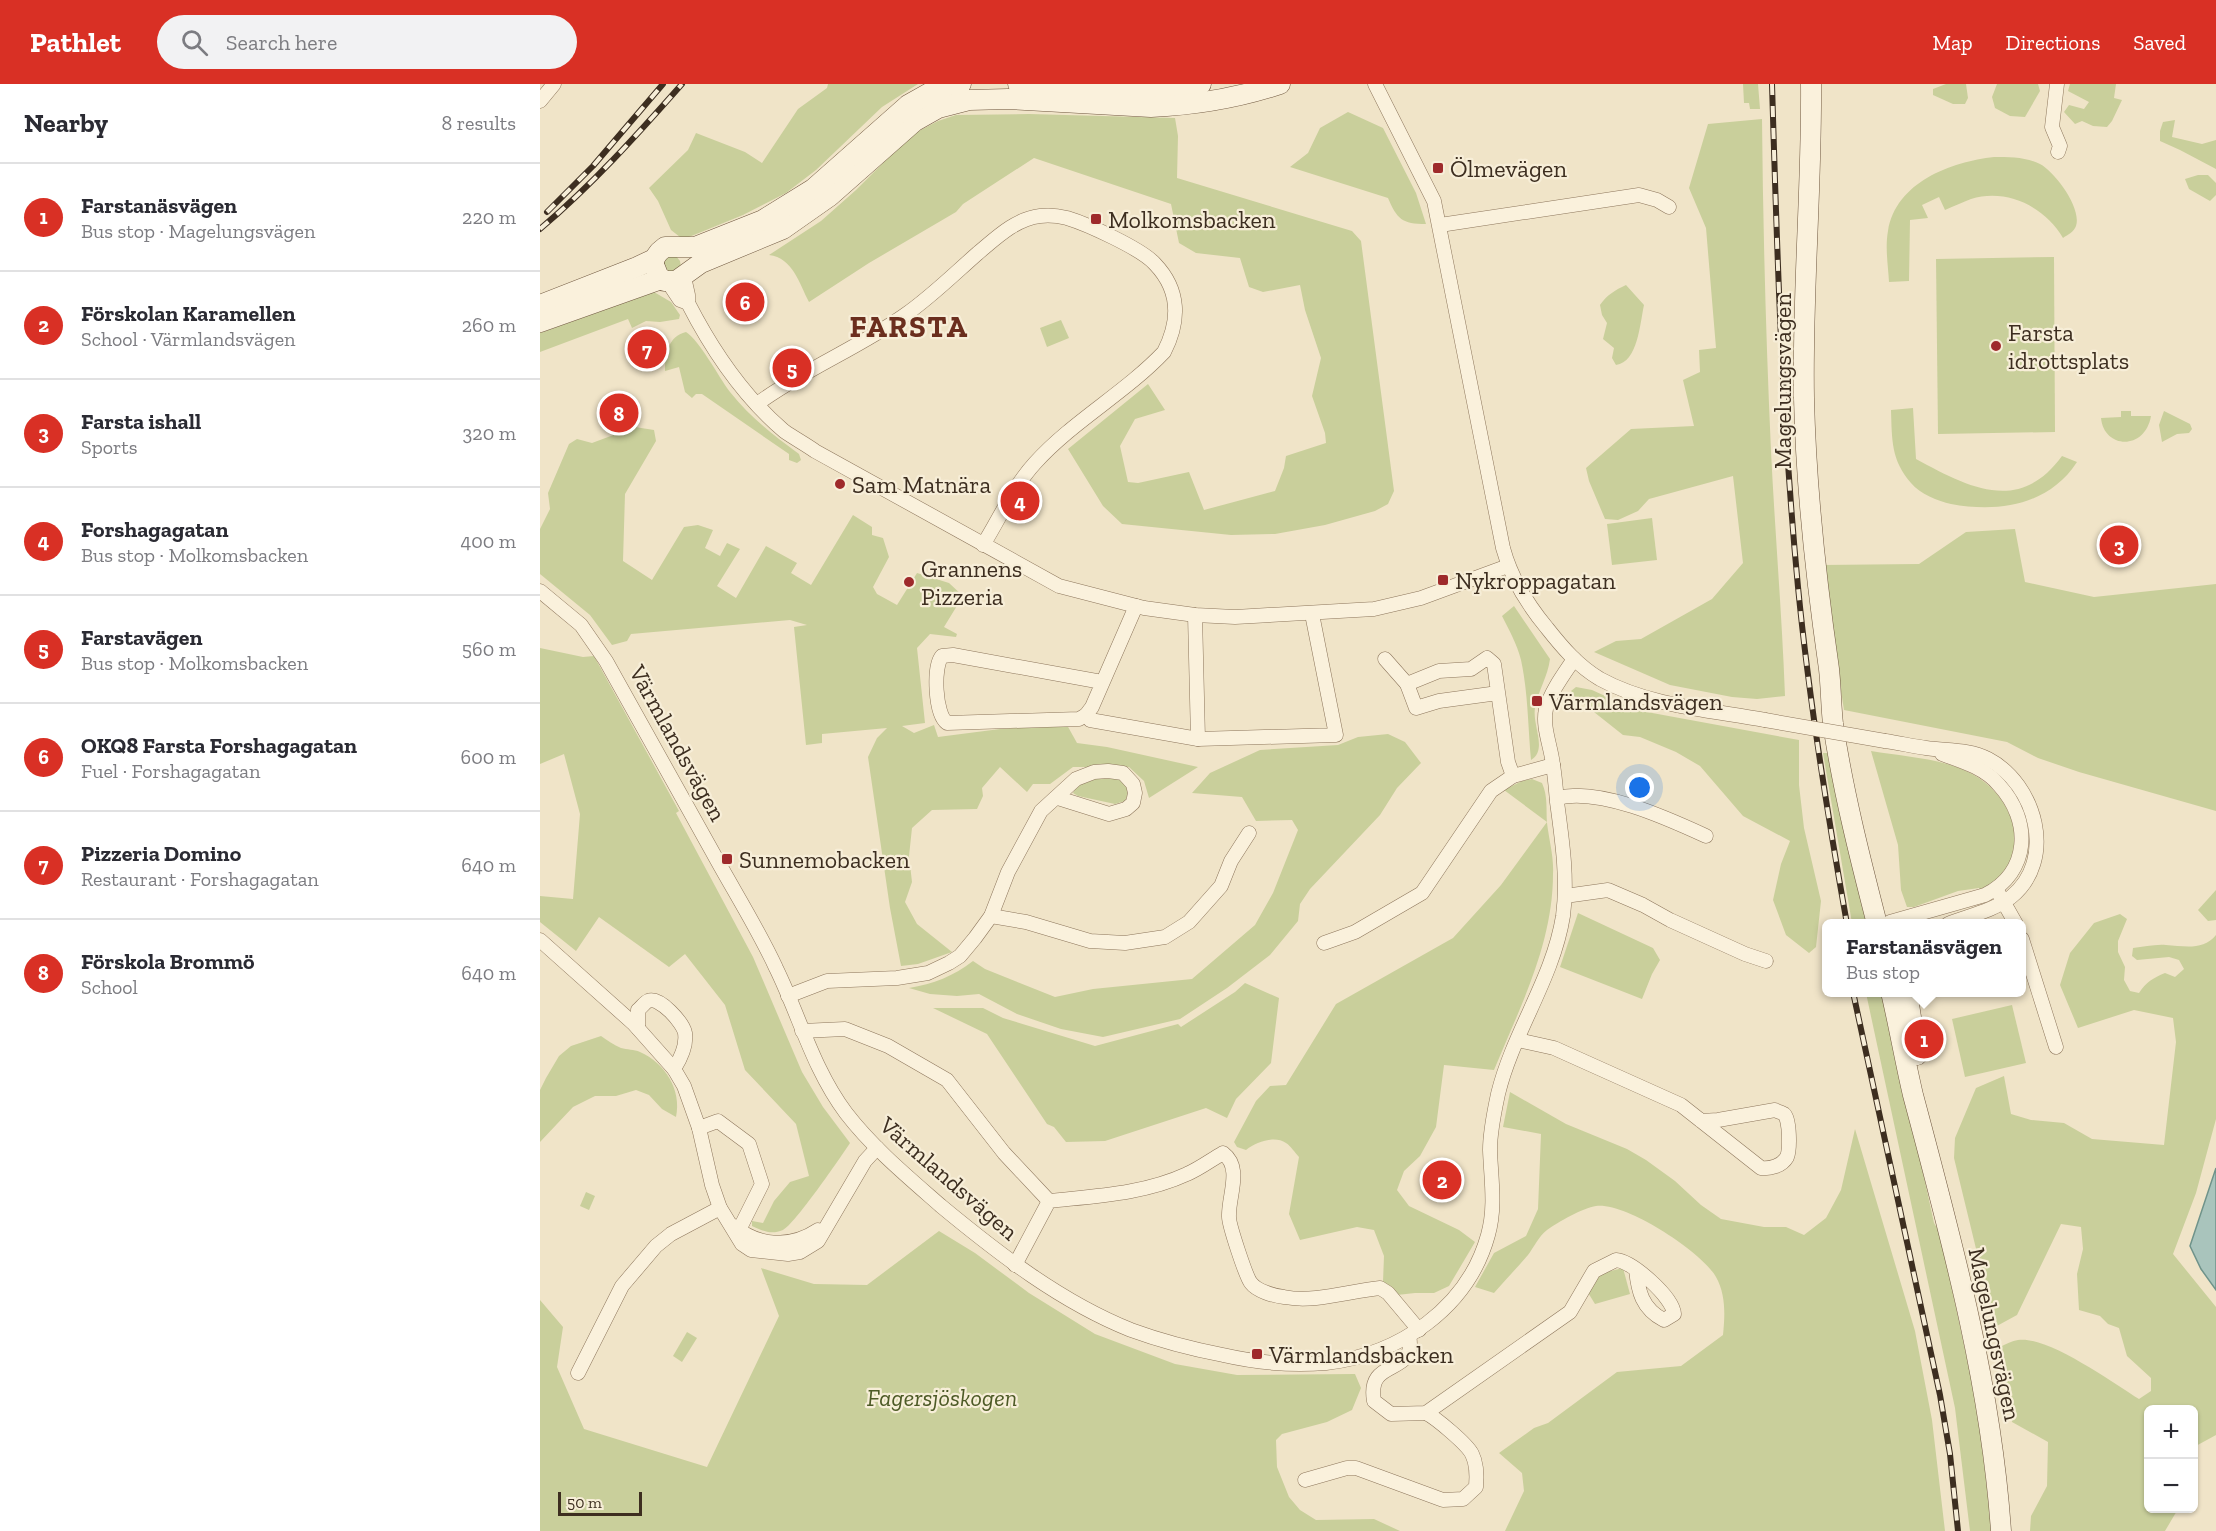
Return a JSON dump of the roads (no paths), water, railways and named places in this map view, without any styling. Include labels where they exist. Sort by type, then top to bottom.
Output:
[{"type":"main road","points":[[1018,84],[1134,90],[1201,84]]},
{"type":"main road","points":[[540,305],[654,259],[666,247],[695,247],[763,220],[813,189],[908,105],[931,92],[950,85],[965,92],[1151,107],[1224,100],[1280,84]]},
{"type":"main road","name":"Magelungsvägen","points":[[1811,84],[1811,163],[1804,349],[1804,410],[1811,522],[1830,677],[1833,722],[1841,768],[1884,919]]},
{"type":"main road","points":[[1114,104],[1134,90]]},
{"type":"main road","points":[[540,322],[675,277],[701,263],[783,229],[830,196],[915,121],[965,92]]},
{"type":"main road","points":[[675,277],[688,258],[680,248]]},
{"type":"main road","points":[[654,259],[655,271],[675,277]]},
{"type":"main road","name":"Magelungsvägen","points":[[1893,997],[1913,1093],[1929,1150],[1980,1373],[1992,1446],[2001,1531]]},
{"type":"main road","name":"Magelungsvägen","points":[[1907,997],[1929,1150]]},
{"type":"street","points":[[540,102],[554,84]]},
{"type":"street","points":[[2057,84],[2052,127],[2060,146],[2058,152]]},
{"type":"street","points":[[1375,85],[1434,201],[1508,566],[1522,595],[1538,618],[1574,659],[1599,678],[1636,695],[1926,748],[1971,752],[1999,765],[2020,790],[2032,813],[2036,828],[2037,853],[2031,873],[2003,902],[1960,919]]},
{"type":"street","points":[[1440,225],[1639,195],[1657,200],[1670,207]]},
{"type":"street","points":[[757,404],[788,383],[905,315],[998,236],[1024,220],[1039,216],[1066,218],[1148,257],[1167,278],[1176,305],[1174,330],[1164,352],[1053,445],[1034,464],[983,545]]},
{"type":"street","points":[[675,277],[680,300],[687,303],[725,367],[757,404],[785,431],[815,451],[1059,585],[1136,606],[1195,615],[1235,617],[1312,614],[1374,609],[1421,598],[1508,566]]},
{"type":"street","name":"Värmlandsvägen","points":[[540,591],[581,625],[606,661],[766,949],[826,1082],[845,1112],[878,1148],[954,1216],[1015,1264],[1077,1303],[1132,1330],[1196,1350],[1279,1365],[1334,1362],[1388,1347],[1414,1333],[1444,1309],[1463,1287],[1481,1255],[1489,1233],[1493,1190],[1491,1127],[1500,1087],[1551,962],[1559,936],[1564,896],[1562,844],[1553,765],[1545,725],[1546,711],[1551,698],[1574,659]]},
{"type":"street","points":[[1102,682],[953,655],[942,656],[938,662],[939,712],[947,723],[1079,719],[1086,715],[1102,682],[1136,606]]},
{"type":"street","points":[[1086,715],[1090,720],[1198,739],[1336,735],[1312,614]]},
{"type":"street","points":[[1195,615],[1198,739]]},
{"type":"street","points":[[1407,684],[1439,671],[1471,669],[1487,658],[1494,664],[1508,762],[1513,776]]},
{"type":"street","points":[[1385,659],[1407,684],[1409,711],[1439,701],[1498,693]]},
{"type":"street","points":[[1899,919],[1985,895],[1996,889],[2002,885],[2017,864],[2022,850],[2019,825],[2008,797],[1999,784],[1980,770],[1926,748]]},
{"type":"street","points":[[1324,943],[1355,932],[1424,891],[1491,792],[1513,776],[1553,765]]},
{"type":"street","points":[[788,996],[827,981],[897,978],[928,973],[960,956],[991,916],[1008,872],[1041,811],[1058,798],[1076,779],[1094,772],[1123,773],[1133,784],[1135,793],[1133,803],[1126,809],[1109,814],[1058,798]]},
{"type":"street","points":[[1557,798],[1586,797],[1629,806],[1661,816],[1706,836]]},
{"type":"street","points":[[991,916],[1026,922],[1090,941],[1125,943],[1165,937],[1189,922],[1221,886],[1231,861],[1249,833]]},
{"type":"street","points":[[1996,889],[2013,919]]},
{"type":"street","points":[[1564,896],[1608,890],[1745,954],[1766,961]]},
{"type":"street","points":[[540,940],[638,1028],[674,1069],[684,1086],[699,1128],[712,1185],[720,1208],[742,1244],[752,1250],[788,1254],[800,1252],[818,1240],[865,1161],[878,1148]]},
{"type":"street","points":[[2026,952],[2056,1047]]},
{"type":"street","points":[[638,1028],[638,1010],[648,1001],[655,1000],[671,1012],[685,1031],[685,1046],[674,1069]]},
{"type":"street","name":"Värmlandsvägen","points":[[802,1031],[845,1029],[888,1046],[947,1080],[1004,1153],[1049,1201]]},
{"type":"street","points":[[1518,1040],[1554,1048],[1681,1105],[1701,1121],[1761,1168],[1774,1167],[1782,1163],[1787,1156],[1788,1119],[1783,1113],[1775,1110],[1701,1121]]},
{"type":"street","points":[[699,1128],[718,1121],[749,1144],[762,1184],[739,1230]]},
{"type":"street","name":"Värmlandsvägen","points":[[1049,1201],[1126,1192],[1154,1186],[1187,1174],[1223,1153],[1233,1164],[1233,1188],[1228,1219],[1250,1282],[1260,1289],[1285,1298],[1334,1295],[1380,1288],[1388,1293],[1414,1333]]},
{"type":"street","name":"Värmlandsvägen","points":[[1015,1264],[1049,1201]]},
{"type":"street","points":[[578,1373],[595,1343],[617,1294],[643,1262],[671,1234],[720,1208]]},
{"type":"street","points":[[728,1221],[757,1240],[783,1244],[805,1239],[829,1219]]},
{"type":"street","points":[[1426,1413],[1570,1312],[1594,1271],[1616,1260],[1628,1263],[1636,1269]]},
{"type":"street","points":[[1305,1480],[1356,1468],[1443,1500],[1463,1499],[1476,1487],[1477,1474],[1472,1453],[1434,1417],[1426,1413],[1391,1414],[1374,1401],[1372,1389],[1375,1380],[1380,1373],[1401,1363],[1409,1355],[1414,1333]]},
{"type":"water","points":[[2216,1168],[2216,1290],[2201,1269],[2190,1246]]},
{"type":"railway","points":[[547,212],[593,166],[663,84]]},
{"type":"railway","points":[[540,229],[596,177],[682,84]]},
{"type":"railway","points":[[1772,84],[1778,273],[1792,524],[1807,672],[1846,919]]},
{"type":"railway","points":[[1854,997],[1940,1395],[1950,1454],[1958,1531]]},
{"type":"place","name":"Ölmevägen","points":[[1438,168]]},
{"type":"place","name":"Molkomsbacken","points":[[1096,219]]},
{"type":"place","name":"OKQ8 Farsta Forshagagatan","points":[[745,302]]},
{"type":"place","name":"Farsta idrottsplats","points":[[1996,346]]},
{"type":"place","name":"Pizzeria Domino","points":[[647,349]]},
{"type":"place","name":"Farstavägen","points":[[792,368]]},
{"type":"place","name":"Förskola Brommö","points":[[619,413]]},
{"type":"place","name":"Sam Matnära","points":[[840,484]]},
{"type":"place","name":"Forshagagatan","points":[[1020,501]]},
{"type":"place","name":"Farsta ishall","points":[[2119,545]]},
{"type":"place","name":"Nykroppagatan","points":[[1443,580]]},
{"type":"place","name":"Grannens Pizzeria","points":[[909,582]]},
{"type":"place","name":"Värmlandsvägen","points":[[1537,701]]},
{"type":"place","name":"Sunnemobacken","points":[[727,859]]},
{"type":"place","name":"Farstanäsvägen","points":[[1924,1039]]},
{"type":"place","name":"Förskolan Karamellen","points":[[1442,1180]]},
{"type":"place","name":"Värmlandsbacken","points":[[1257,1354]]},
{"type":"district","name":"FARSTA","points":[[909,327]]},
{"type":"park label","name":"Fagersjöskogen","points":[[942,1397]]}]
